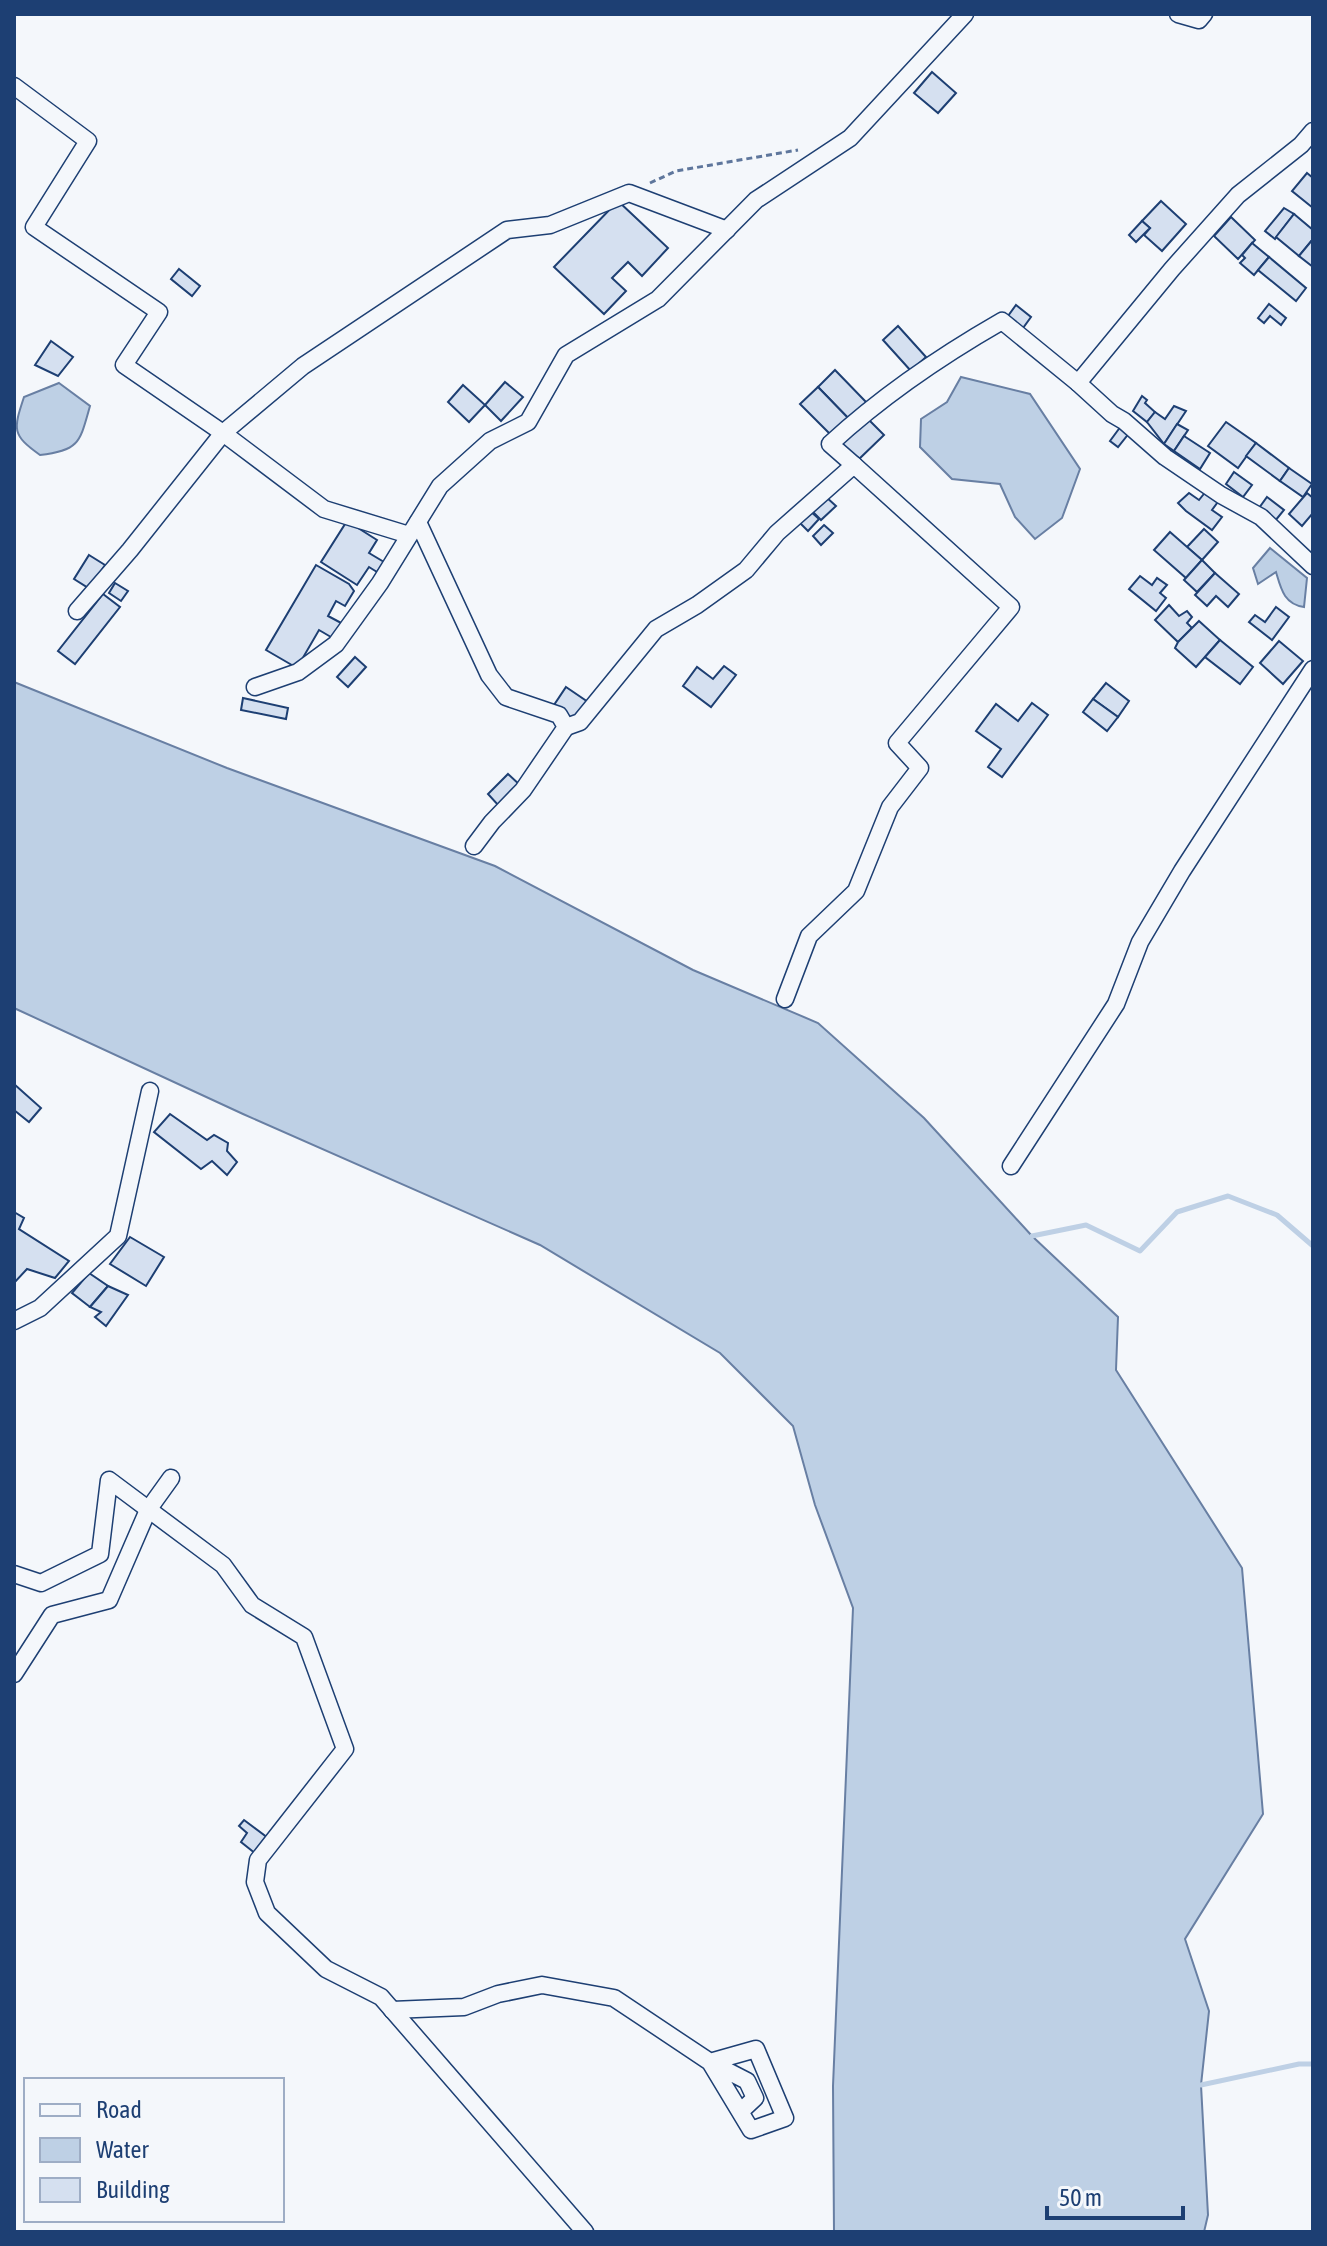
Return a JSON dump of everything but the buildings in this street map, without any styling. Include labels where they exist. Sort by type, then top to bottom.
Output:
[{"type":"street","points":[[255,687],[298,672],[336,644],[380,583],[440,486],[490,441],[528,422],[566,355],[658,299],[756,200],[850,138],[965,14]]},
{"type":"street","points":[[1178,14],[1199,20],[1204,14]]},
{"type":"street","points":[[14,86],[88,141],[34,227],[159,312],[124,365],[223,433],[324,509],[413,529],[489,675],[506,697],[559,715],[566,727]]},
{"type":"street","points":[[1078,383],[1238,195],[1301,145],[1313,131]]},
{"type":"street","points":[[77,611],[223,433],[303,366],[507,230],[550,225],[629,193],[727,230]]},
{"type":"street","points":[[785,999],[809,936],[856,891],[890,807],[920,768],[897,743],[1011,607],[830,444],[907,381],[1002,321],[1165,457],[1221,495],[1261,517],[1313,566]]},
{"type":"street","points":[[474,846],[523,790],[566,727],[580,722],[656,629],[697,605],[746,570],[777,533],[854,465]]},
{"type":"street","points":[[1011,1166],[1116,1004],[1140,942],[1182,871],[1313,669]]},
{"type":"street","points":[[14,1321],[40,1308],[118,1236],[150,1091]]},
{"type":"street","points":[[14,1674],[52,1615],[109,1600],[148,1510],[171,1478]]},
{"type":"street","points":[[14,1574],[41,1583],[100,1554],[109,1480],[223,1565],[252,1605],[304,1637],[345,1749],[258,1860],[255,1882],[267,1913],[326,1969],[381,1997],[585,2232]]},
{"type":"street","points":[[392,2010],[464,2007],[498,1994],[542,1985],[614,1998],[710,2062],[751,2130],[785,2118],[756,2049],[710,2062]]},
{"type":"path","points":[[629,193],[676,171],[800,149]]},
{"type":"water","points":[[961,377],[1030,394],[1080,469],[1062,518],[1035,539],[1015,517],[1000,484],[952,479],[920,447],[921,419],[947,402]]},
{"type":"water","points":[[59,383],[90,406],[84,428],[71,447],[40,455],[20,437],[18,417],[24,397]]},
{"type":"water","points":[[1270,548],[1307,578],[1304,607],[1288,599],[1276,572],[1258,584],[1253,568]]},
{"type":"water","points":[[14,682],[227,768],[495,866],[693,970],[818,1023],[924,1118],[1032,1236],[1118,1317],[1116,1370],[1242,1568],[1263,1814],[1185,1939],[1209,2011],[1201,2085],[1208,2215],[1204,2232],[834,2232],[833,2086],[853,1608],[815,1505],[793,1426],[720,1353],[540,1245],[243,1114],[14,1008]]},
{"type":"waterway","points":[[1030,1240],[1032,1236],[1086,1225],[1140,1251],[1177,1212],[1228,1196],[1277,1215],[1313,1246]]},
{"type":"waterway","points":[[1201,2085],[1299,2064],[1313,2064]]}]
